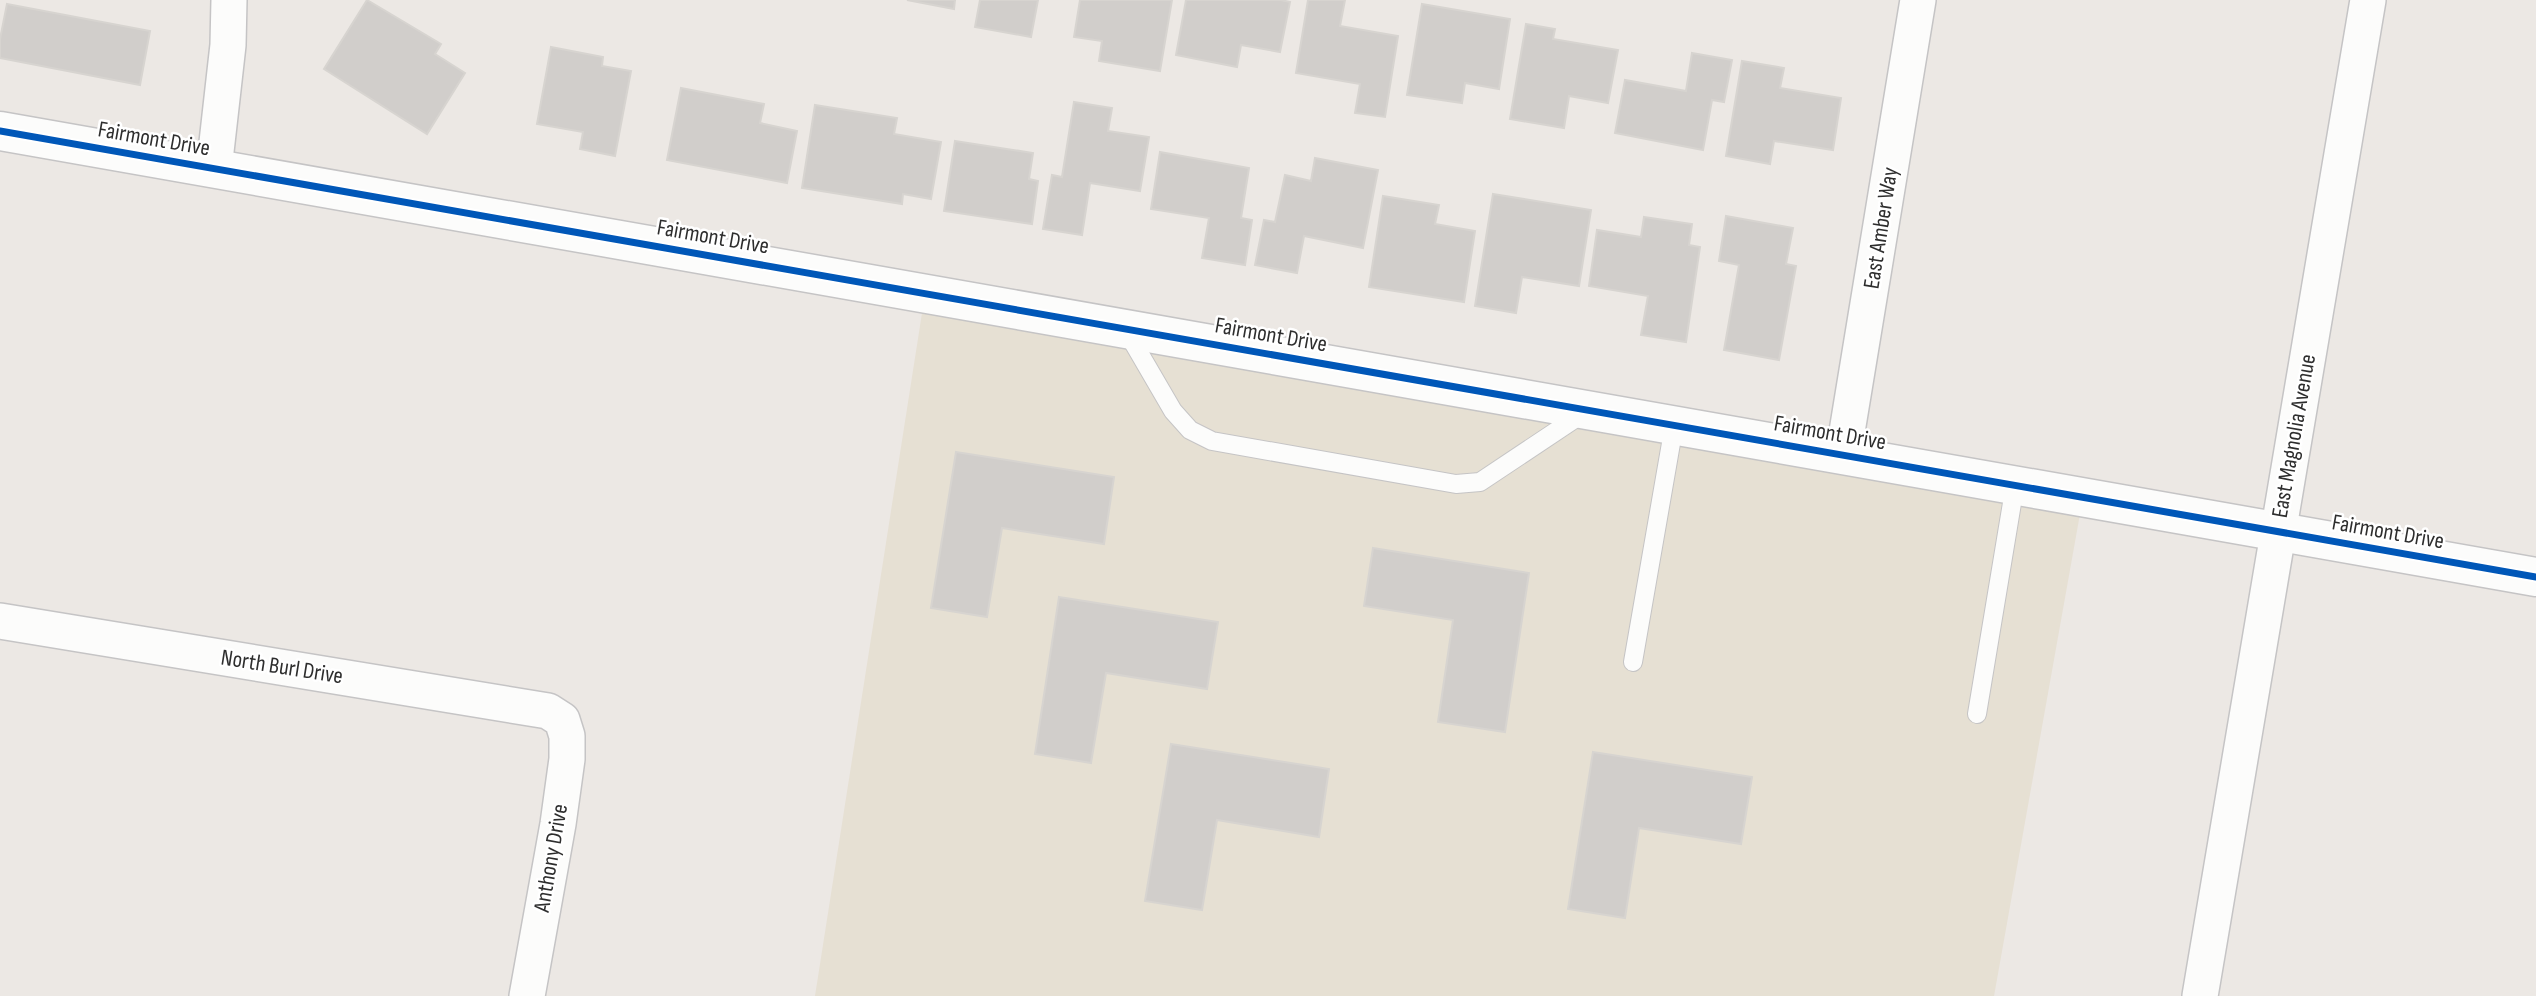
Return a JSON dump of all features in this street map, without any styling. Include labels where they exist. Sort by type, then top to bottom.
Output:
[{"type":"street","points":[[214,169],[228,45],[229,0]]},
{"type":"street","name":"East Amber Way","points":[[1843,456],[1918,0]]},
{"type":"street","name":"East Magnolia Avenue","points":[[2200,996],[2368,0]]},
{"type":"street","name":"Fairmont Drive","points":[[0,131],[2536,577]]},
{"type":"street","name":"North Burl Drive","points":[[0,621],[548,711],[562,720]]},
{"type":"street","name":"Anthony Drive","points":[[527,996],[567,759],[567,736],[562,720]]},
{"type":"lane","points":[[1125,329],[1173,411],[1190,430],[1212,441],[1456,484],[1480,482],[1587,410]]},
{"type":"lane","points":[[1633,662],[1674,426]]},
{"type":"lane","points":[[1977,714],[2015,485]]},
{"type":"shaded area","points":[[925,294],[2083,497],[1994,996],[815,996]]},
{"type":"building","points":[[367,0],[441,44],[435,54],[465,73],[427,134],[324,69]]},
{"type":"building","points":[[907,0],[955,0],[954,9]]},
{"type":"building","points":[[980,0],[1038,0],[1031,37],[975,27]]},
{"type":"building","points":[[1080,0],[1172,0],[1160,71],[1099,61],[1102,41],[1074,37]]},
{"type":"building","points":[[1186,0],[1290,2],[1280,52],[1241,45],[1237,67],[1176,55]]},
{"type":"building","points":[[1308,0],[1345,0],[1340,26],[1398,36],[1385,117],[1355,113],[1360,84],[1296,73]]},
{"type":"building","points":[[7,4],[150,31],[140,85],[0,58],[0,39]]},
{"type":"building","points":[[1422,4],[1510,19],[1499,89],[1465,83],[1462,103],[1407,95]]},
{"type":"building","points":[[1526,24],[1555,29],[1553,39],[1618,50],[1608,103],[1569,96],[1564,128],[1510,119]]},
{"type":"building","points":[[551,47],[603,57],[602,66],[631,71],[615,156],[580,149],[583,132],[537,124]]},
{"type":"building","points":[[1692,53],[1732,60],[1724,102],[1712,100],[1703,150],[1615,133],[1625,80],[1686,91]]},
{"type":"building","points":[[1742,61],[1784,68],[1780,88],[1841,98],[1833,150],[1774,141],[1770,164],[1726,156]]},
{"type":"building","points":[[681,88],[764,104],[760,123],[797,131],[787,183],[667,160]]},
{"type":"building","points":[[1074,102],[1112,108],[1108,131],[1149,137],[1140,191],[1090,183],[1082,235],[1043,229],[1052,175],[1062,177]]},
{"type":"building","points":[[815,105],[897,118],[894,134],[941,142],[931,199],[903,194],[902,204],[802,188]]},
{"type":"building","points":[[955,141],[1033,153],[1029,179],[1038,181],[1032,224],[944,211]]},
{"type":"building","points":[[1160,152],[1249,168],[1241,218],[1252,220],[1245,265],[1202,258],[1209,218],[1151,209]]},
{"type":"building","points":[[1315,158],[1378,170],[1363,248],[1304,236],[1297,273],[1255,265],[1264,220],[1275,222],[1285,175],[1311,181]]},
{"type":"building","points":[[1493,194],[1591,210],[1579,286],[1522,277],[1516,313],[1475,306]]},
{"type":"building","points":[[1383,196],[1439,205],[1435,224],[1475,231],[1464,302],[1369,287]]},
{"type":"building","points":[[1726,216],[1793,228],[1786,264],[1796,266],[1779,360],[1724,350],[1739,265],[1719,261]]},
{"type":"building","points":[[1644,217],[1692,224],[1689,245],[1700,247],[1686,342],[1641,335],[1648,296],[1589,286],[1597,230],[1641,237]]},
{"type":"building","points":[[956,452],[1114,477],[1104,544],[1002,528],[987,617],[931,608]]},
{"type":"building","points":[[1373,548],[1529,573],[1505,732],[1438,722],[1453,620],[1364,606]]},
{"type":"building","points":[[1059,597],[1218,622],[1207,689],[1106,673],[1091,763],[1035,754]]},
{"type":"building","points":[[1171,744],[1329,769],[1319,837],[1217,820],[1202,910],[1145,901]]},
{"type":"building","points":[[1593,752],[1752,777],[1741,844],[1639,828],[1625,918],[1568,909]]},
{"type":"cycle path","points":[[0,131],[2536,577]]}]
